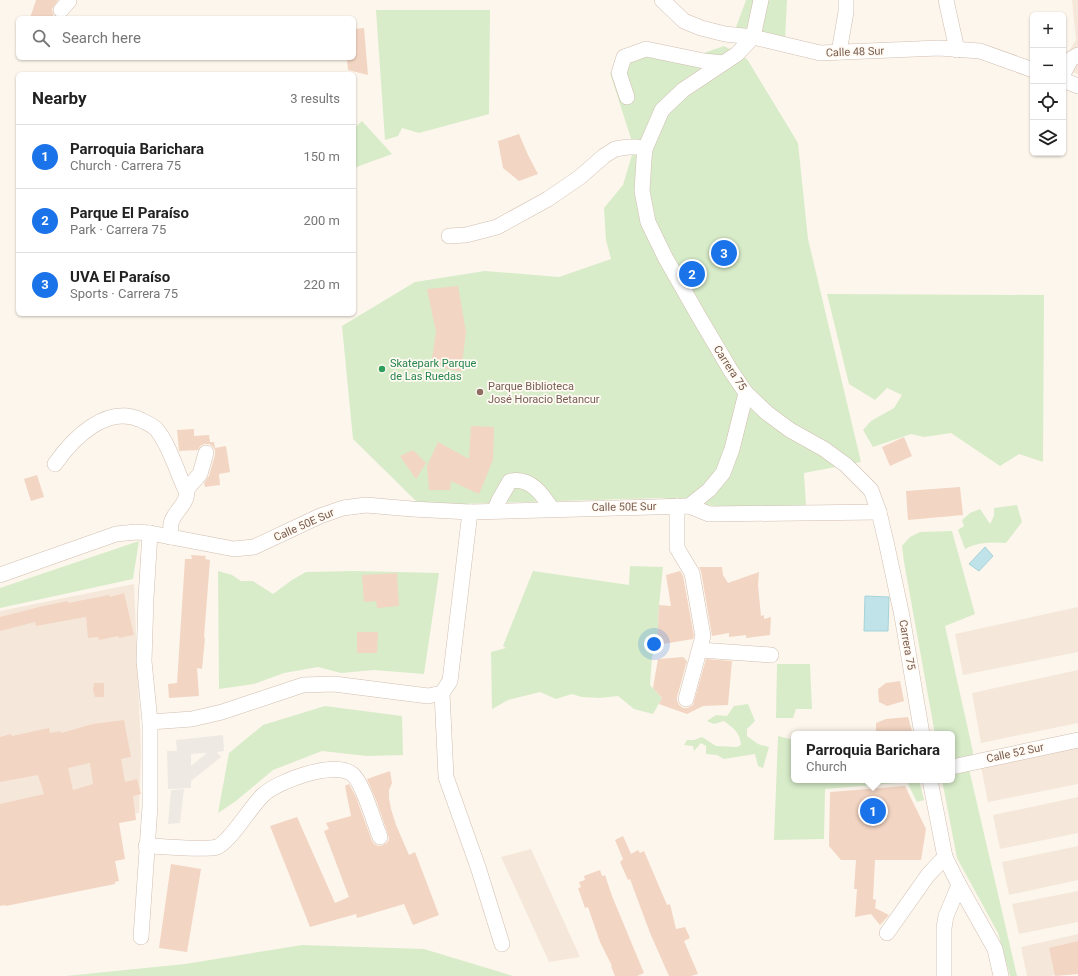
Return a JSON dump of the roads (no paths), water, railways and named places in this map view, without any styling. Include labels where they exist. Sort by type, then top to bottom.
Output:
[{"type":"street","name":"Calle 48 Sur","points":[[662,0],[684,21],[701,28],[725,34],[753,37],[820,53],[939,48],[980,51],[1030,69]]},
{"type":"street","points":[[753,37],[761,0]]},
{"type":"street","points":[[839,52],[846,12],[846,0]]},
{"type":"street","points":[[946,0],[957,50]]},
{"type":"street","name":"Carrera 75","points":[[753,37],[737,54],[683,90],[662,110],[645,149],[642,191],[648,222],[665,257],[698,315],[731,371],[746,393],[767,413],[790,430],[824,449],[846,464],[871,490],[879,512],[902,616],[921,731]]},
{"type":"street","points":[[627,97],[619,73],[624,57],[646,49],[704,61],[724,63]]},
{"type":"street","points":[[1066,69],[1072,59],[1078,55]]},
{"type":"street","points":[[1066,81],[1078,86]]},
{"type":"street","points":[[450,236],[466,235],[497,227],[548,199],[580,177],[604,156],[615,149],[632,147],[645,149]]},
{"type":"street","points":[[686,699],[703,636],[692,573],[677,548],[683,506],[709,490],[724,473],[732,449],[746,393]]},
{"type":"street","points":[[55,464],[75,440],[99,422],[108,418],[130,416],[156,429],[168,450],[187,493],[185,502],[176,513],[171,525],[172,531],[170,537]]},
{"type":"street","points":[[186,490],[200,474],[206,453]]},
{"type":"street","points":[[494,511],[510,481],[519,479],[529,483],[542,493],[552,509]]},
{"type":"street","name":"Calle 50E Sur","points":[[0,575],[116,534],[136,532],[150,533],[234,549],[254,547],[320,516],[343,508],[366,505],[412,510],[470,512],[683,506],[709,514],[879,512]]},
{"type":"street","points":[[470,512],[450,681],[442,693],[446,777],[478,867],[502,944]]},
{"type":"street","points":[[141,938],[146,846],[150,806],[150,722],[144,661],[150,533]]},
{"type":"street","points":[[700,650],[771,655]]},
{"type":"street","points":[[150,722],[192,719],[222,712],[303,685],[334,684],[428,696],[442,693]]},
{"type":"street","name":"Calle 52 Sur","points":[[955,766],[1078,740]]},
{"type":"street","points":[[146,846],[217,847],[227,838],[264,794],[281,783],[318,770],[338,769],[351,773],[360,784],[380,837]]},
{"type":"street","points":[[931,783],[945,857],[995,949],[1001,976]]},
{"type":"street","points":[[887,933],[928,875],[945,857]]},
{"type":"street","points":[[944,976],[944,928],[946,916],[959,885]]},
{"type":"water","points":[[985,547],[993,556],[979,571],[969,564]]},
{"type":"water","points":[[865,596],[889,597],[888,631],[864,631]]},
{"type":"place","name":"UVA El Paraíso","points":[[724,253]]},
{"type":"place","name":"Parque El Paraíso","points":[[692,274]]},
{"type":"place","name":"Skatepark Parque de Las Ruedas","points":[[382,369]]},
{"type":"place","name":"Parque Biblioteca José Horacio Betancur","points":[[480,392]]},
{"type":"place","name":"Parroquia Barichara","points":[[873,811]]}]
